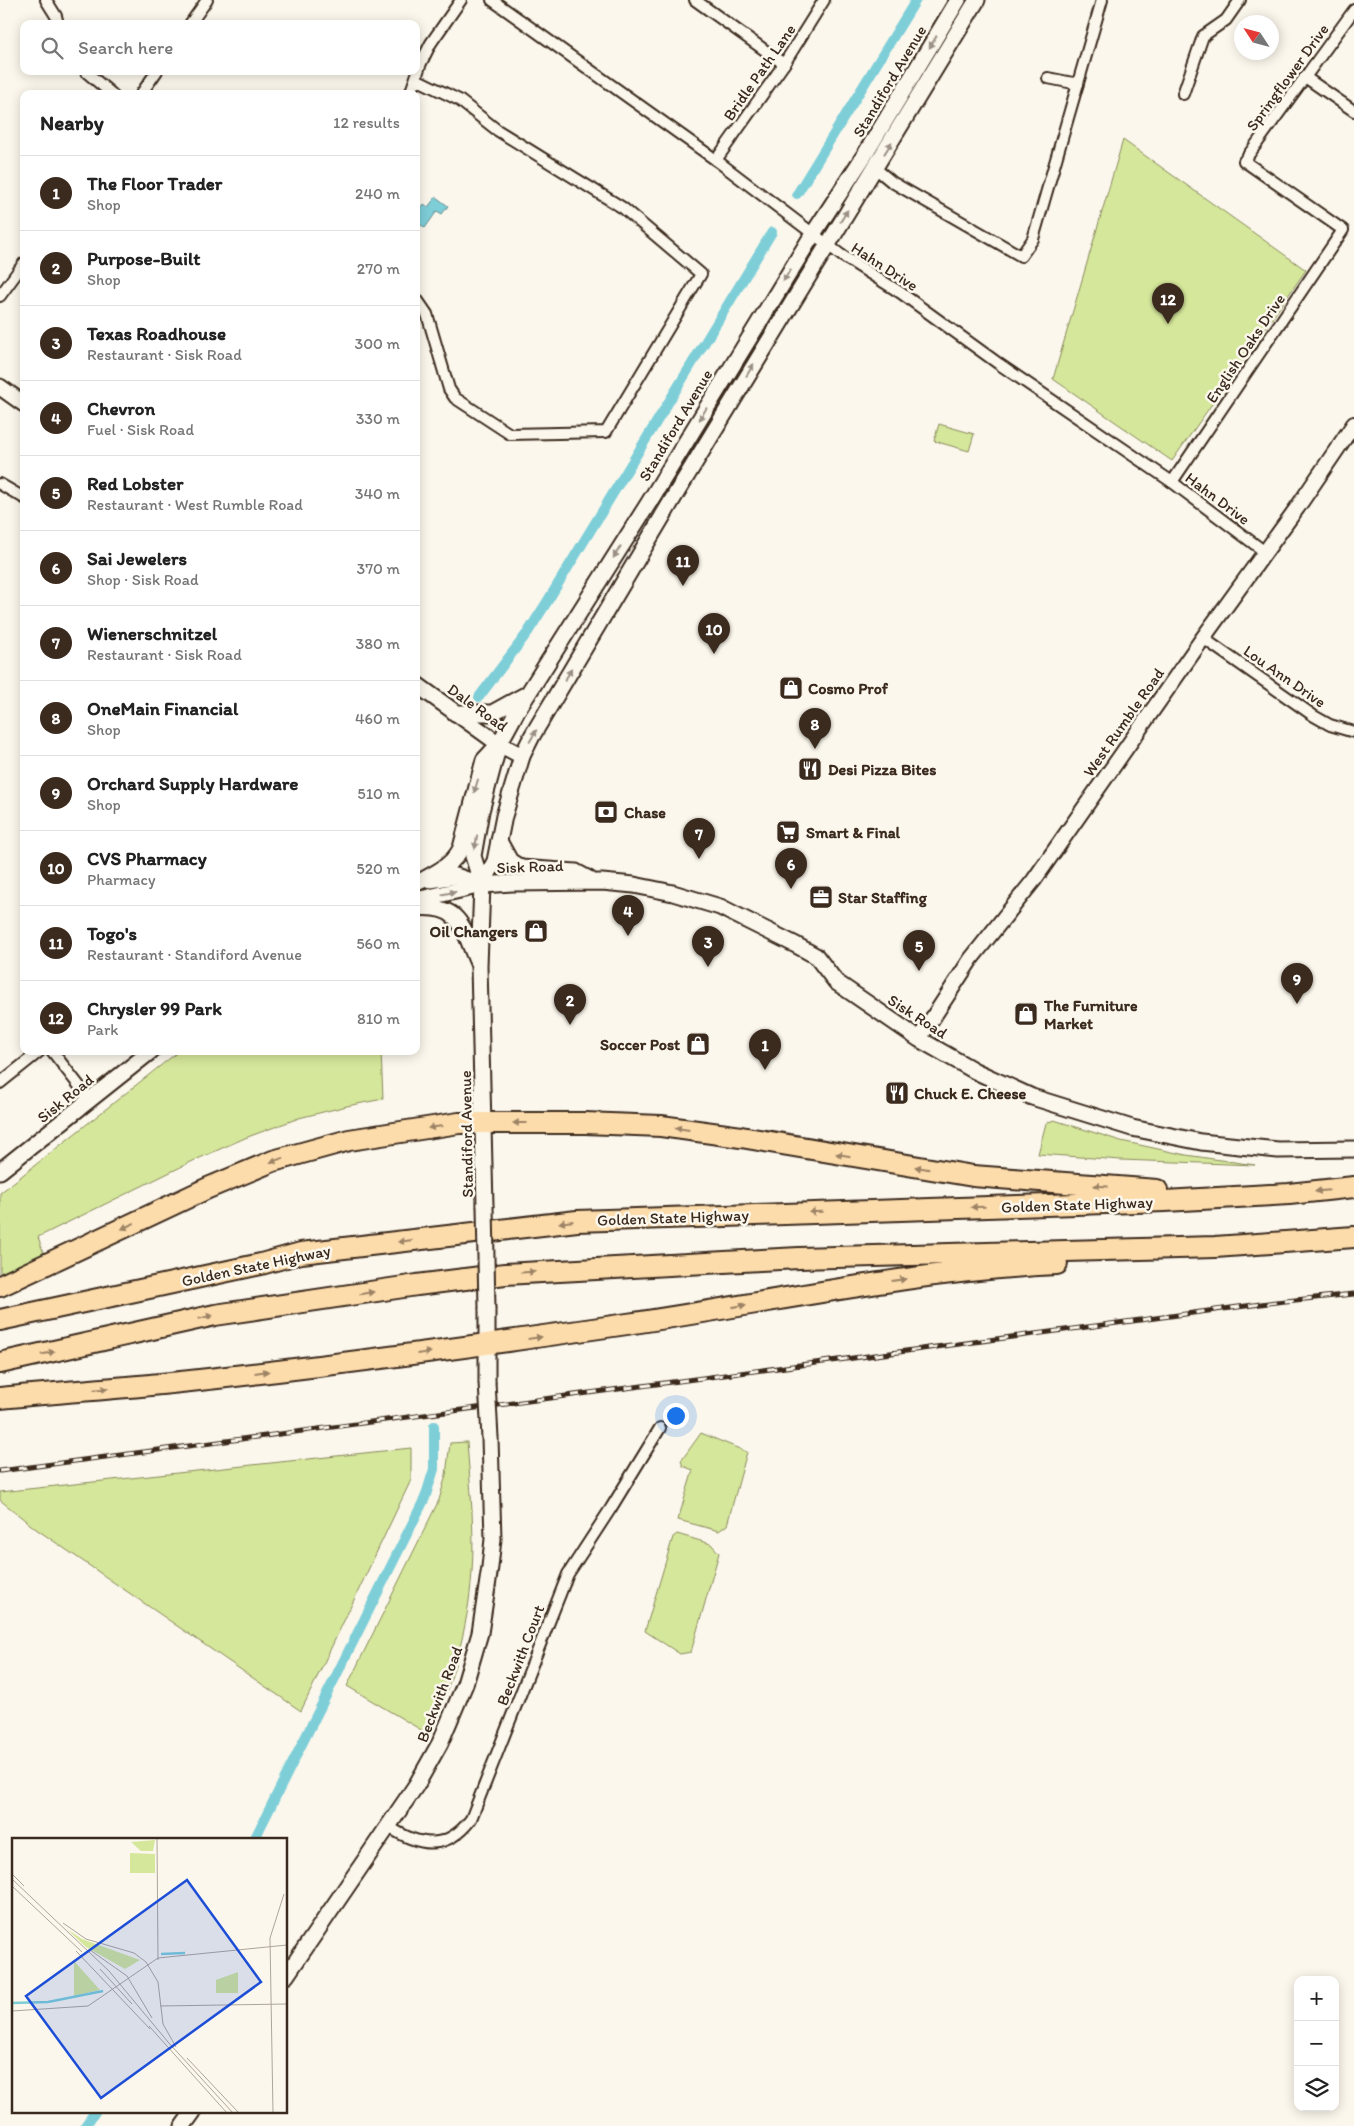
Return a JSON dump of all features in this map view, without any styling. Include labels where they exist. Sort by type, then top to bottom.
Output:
[{"type":"highway","points":[[0,1286],[208,1188],[273,1161],[358,1138],[459,1123],[585,1123],[661,1126],[741,1137],[925,1169],[1009,1180],[1166,1190],[1289,1194]]},
{"type":"highway","name":"Golden State Highway","points":[[0,1320],[260,1264],[301,1253],[577,1221],[1165,1201],[1289,1194],[1354,1188]]},
{"type":"highway","points":[[0,1398],[170,1383],[487,1344],[691,1315],[946,1273],[1031,1265],[1215,1257],[1346,1238]]},
{"type":"highway","points":[[0,1363],[215,1315],[505,1274],[799,1258],[1215,1247],[1346,1238]]},
{"type":"main road","name":"Standiford Avenue","points":[[487,1382],[484,1124],[479,966],[482,885],[474,856],[481,811],[499,744],[813,234],[864,156],[958,0]]},
{"type":"main road","name":"Standiford Avenue","points":[[482,885],[496,861],[504,816],[522,756],[610,603],[826,244],[875,168],[977,0]]},
{"type":"main road","points":[[0,387],[20,401]]},
{"type":"main road","name":"Dale Road","points":[[420,687],[499,744],[522,756]]},
{"type":"main road","points":[[455,713],[492,713],[529,693]]},
{"type":"main road","points":[[420,880],[442,870],[457,856],[461,848],[484,760],[499,744]]},
{"type":"main road","points":[[499,841],[510,861],[521,868],[576,872],[595,882]]},
{"type":"main road","name":"Sisk Road","points":[[420,881],[456,876],[482,885]]},
{"type":"main road","name":"Sisk Road","points":[[420,899],[482,885],[595,882],[634,885],[674,893],[706,902],[753,922],[816,956],[836,982],[919,1039],[975,1071],[1032,1097],[1132,1128],[1201,1142],[1256,1149],[1308,1151],[1354,1149]]},
{"type":"main road","points":[[420,908],[438,908],[452,914],[459,921],[479,966]]},
{"type":"main road","name":"Sisk Road","points":[[0,1171],[91,1101],[146,1055]]},
{"type":"main road","name":"Beckwith Road","points":[[288,1973],[417,1784],[440,1743],[465,1684],[480,1633],[493,1539],[487,1382]]},
{"type":"main road","points":[[183,2126],[191,2114]]},
{"type":"street","points":[[46,0],[57,20]]},
{"type":"street","points":[[193,20],[207,0]]},
{"type":"street","points":[[420,70],[432,43],[461,0]]},
{"type":"street","name":"Hahn Drive","points":[[492,0],[716,160],[826,244],[901,293],[999,364],[1172,482],[1265,552]]},
{"type":"street","points":[[695,0],[784,64]]},
{"type":"street","name":"Bridle Path Lane","points":[[716,160],[784,64],[824,0]]},
{"type":"street","points":[[875,168],[892,182],[1021,256],[1034,239],[1102,0]]},
{"type":"street","points":[[1184,94],[1203,36],[1226,20],[1240,0]]},
{"type":"street","name":"Springflower Drive","points":[[1343,230],[1244,161],[1354,10]]},
{"type":"street","points":[[90,75],[107,90]]},
{"type":"street","points":[[144,90],[154,75]]},
{"type":"street","points":[[412,90],[418,75]]},
{"type":"street","points":[[1305,77],[1354,111]]},
{"type":"street","points":[[1048,78],[1078,84]]},
{"type":"street","points":[[416,79],[459,100],[497,130],[623,208],[701,274],[606,432],[510,434],[456,398],[449,389],[427,314],[420,304]]},
{"type":"street","name":"English Oaks Drive","points":[[1172,482],[1343,230]]},
{"type":"street","points":[[0,296],[20,268]]},
{"type":"street","name":"West Rumble Road","points":[[919,1039],[971,959],[1034,880],[1354,424]]},
{"type":"street","points":[[0,484],[20,496]]},
{"type":"street","name":"Lou Ann Drive","points":[[1203,638],[1314,716],[1354,732]]},
{"type":"street","points":[[0,1083],[35,1055]]},
{"type":"street","points":[[55,1055],[91,1101]]},
{"type":"street","name":"Beckwith Court","points":[[389,1827],[406,1838],[430,1843],[453,1838],[463,1830],[471,1819],[568,1574],[660,1428]]},
{"type":"green space","points":[[1123,140],[1306,270],[1172,461],[1053,379]]},
{"type":"green space","points":[[939,424],[974,434],[969,451],[934,441]]},
{"type":"green space","points":[[174,1055],[381,1055],[383,1099],[299,1118],[245,1138],[193,1161],[38,1237],[44,1254],[0,1274],[0,1193]]},
{"type":"green space","points":[[1054,1120],[1121,1141],[1186,1155],[1255,1165],[1121,1160],[1038,1154],[1046,1123]]},
{"type":"green space","points":[[701,1433],[747,1452],[727,1525],[719,1531],[678,1520],[693,1470],[683,1466],[681,1461]]},
{"type":"green space","points":[[467,1442],[473,1540],[470,1593],[458,1655],[445,1695],[428,1734],[347,1686],[439,1500],[446,1475],[450,1443]]},
{"type":"green space","points":[[411,1448],[411,1480],[301,1711],[36,1529],[0,1500],[0,1492]]},
{"type":"green space","points":[[677,1534],[711,1544],[719,1553],[691,1652],[680,1654],[645,1631],[673,1537]]},
{"type":"water","points":[[436,197],[448,206],[442,214],[437,211],[425,228],[420,224],[420,210],[424,204],[428,207]]},
{"type":"waterway","points":[[797,194],[916,0]]},
{"type":"waterway","points":[[479,697],[528,632],[547,602],[772,232]]},
{"type":"waterway","points":[[255,1838],[425,1498],[434,1469],[434,1426]]},
{"type":"waterway","points":[[85,2126],[94,2114]]},
{"type":"railway","points":[[0,1471],[1276,1302],[1354,1294]]},
{"type":"place","name":"Chrysler 99 Park","points":[[1168,324]]},
{"type":"place","name":"Togo's","points":[[683,586]]},
{"type":"place","name":"CVS Pharmacy","points":[[714,654]]},
{"type":"place","name":"Cosmo Prof","points":[[791,688]]},
{"type":"place","name":"OneMain Financial","points":[[815,749]]},
{"type":"place","name":"Desi Pizza Bites","points":[[810,769]]},
{"type":"place","name":"Chase","points":[[606,812]]},
{"type":"place","name":"Smart & Final","points":[[788,832]]},
{"type":"place","name":"Wienerschnitzel","points":[[699,859]]},
{"type":"place","name":"Sai Jewelers","points":[[791,889]]},
{"type":"place","name":"Star Staffing","points":[[821,897]]},
{"type":"place","name":"Oil Changers","points":[[536,931]]},
{"type":"place","name":"Chevron","points":[[628,936]]},
{"type":"place","name":"Texas Roadhouse","points":[[708,967]]},
{"type":"place","name":"Red Lobster","points":[[919,971]]},
{"type":"place","name":"Orchard Supply Hardware","points":[[1297,1004]]},
{"type":"place","name":"The Furniture Market","points":[[1026,1014]]},
{"type":"place","name":"Purpose-Built","points":[[570,1025]]},
{"type":"place","name":"Soccer Post","points":[[698,1044]]},
{"type":"place","name":"The Floor Trader","points":[[765,1070]]},
{"type":"place","name":"Chuck E. Cheese","points":[[897,1093]]}]
